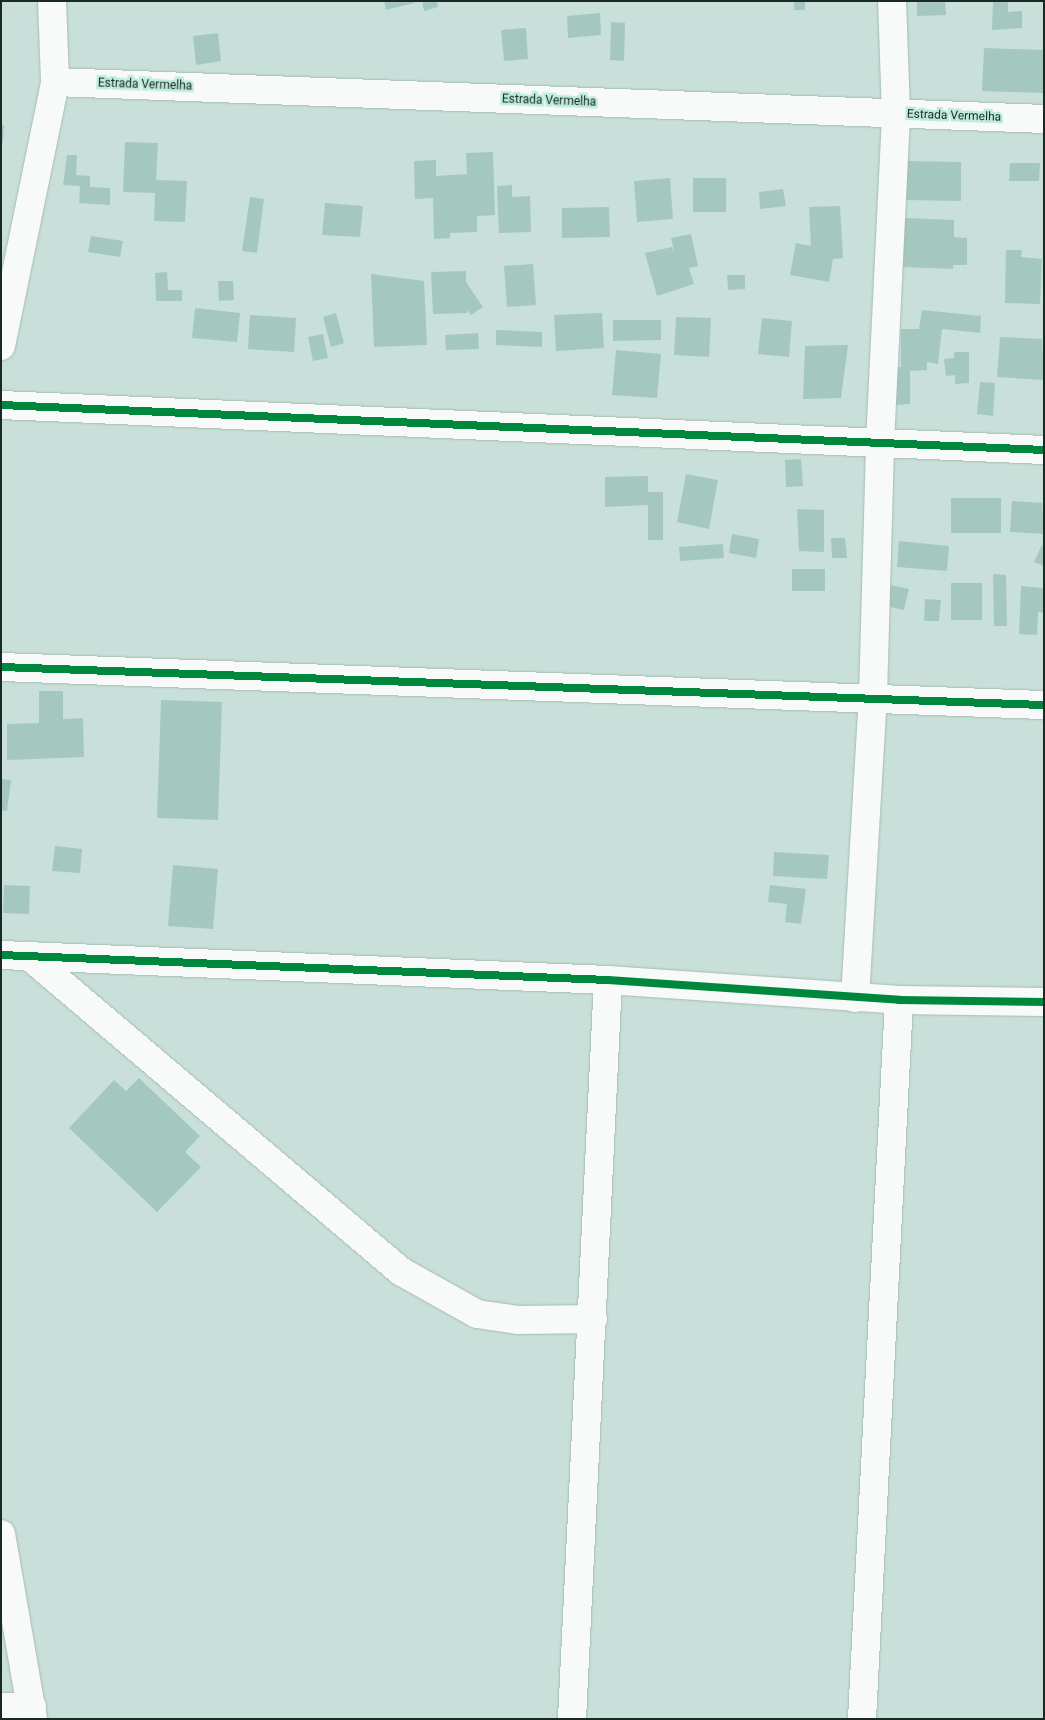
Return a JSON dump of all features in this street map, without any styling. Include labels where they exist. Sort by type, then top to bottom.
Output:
[{"type":"street","points":[[1,346],[8,279],[55,82],[52,1]]},
{"type":"street","points":[[855,998],[872,697],[880,443],[896,114],[892,1]]},
{"type":"street","name":"Estrada Vermelha","points":[[55,82],[1044,119]]},
{"type":"street","points":[[1,405],[1044,450]]},
{"type":"street","points":[[1,667],[872,697],[1044,705]]},
{"type":"street","points":[[1,955],[608,980],[899,1000],[1044,1002]]},
{"type":"street","points":[[29,956],[402,1272],[476,1314],[518,1320],[593,1319]]},
{"type":"street","points":[[572,1719],[593,1319],[608,980]]},
{"type":"street","points":[[862,1719],[899,1000]]},
{"type":"street","points":[[1,1534],[32,1713],[1,1707]]},
{"type":"building","points":[[384,1],[414,1],[414,3],[386,10]]},
{"type":"building","points":[[422,1],[437,1],[438,7],[424,11]]},
{"type":"building","points":[[794,1],[805,1],[805,10],[794,10]]},
{"type":"building","points":[[917,1],[945,1],[946,15],[917,16]]},
{"type":"building","points":[[993,1],[1008,1],[1008,12],[1022,11],[1022,28],[992,30]]},
{"type":"building","points":[[600,13],[601,35],[568,38],[567,16]]},
{"type":"building","points":[[611,22],[625,23],[624,61],[610,60]]},
{"type":"building","points":[[526,28],[528,59],[504,61],[501,30]]},
{"type":"building","points":[[218,33],[221,61],[196,65],[193,36]]},
{"type":"building","points":[[984,48],[1044,50],[1044,93],[982,91]]},
{"type":"building","points":[[1,125],[4,125],[3,143],[1,143]]},
{"type":"building","points":[[125,142],[158,143],[156,180],[187,181],[185,222],[154,221],[155,193],[123,192]]},
{"type":"building","points":[[493,152],[495,215],[477,216],[477,232],[450,233],[450,238],[434,239],[433,198],[415,199],[414,161],[436,160],[436,176],[467,174],[466,153]]},
{"type":"building","points":[[67,155],[77,155],[76,175],[90,176],[90,187],[110,188],[110,205],[79,203],[80,186],[63,185]]},
{"type":"building","points":[[906,161],[961,162],[961,201],[906,200]]},
{"type":"building","points":[[1010,163],[1040,163],[1039,181],[1009,181]]},
{"type":"building","points":[[670,178],[673,219],[637,222],[634,181]]},
{"type":"building","points":[[693,178],[726,178],[726,212],[693,212]]},
{"type":"building","points":[[512,185],[512,197],[530,196],[531,232],[499,233],[497,186]]},
{"type":"building","points":[[783,189],[786,206],[760,209],[759,192]]},
{"type":"building","points":[[250,197],[264,199],[257,253],[242,251]]},
{"type":"building","points":[[325,203],[363,206],[360,237],[322,235]]},
{"type":"building","points":[[840,206],[843,258],[833,259],[829,282],[790,275],[796,243],[811,246],[809,207]]},
{"type":"building","points":[[609,207],[610,237],[562,238],[562,208]]},
{"type":"building","points":[[904,218],[954,220],[954,237],[967,238],[967,265],[953,265],[953,269],[903,267]]},
{"type":"building","points":[[691,234],[698,266],[689,268],[694,284],[657,296],[645,253],[672,247],[675,256],[671,238]]},
{"type":"building","points":[[91,236],[123,241],[120,257],[88,252]]},
{"type":"building","points":[[1006,250],[1022,250],[1021,257],[1042,259],[1040,304],[1005,303]]},
{"type":"building","points":[[533,264],[536,305],[507,307],[504,266]]},
{"type":"building","points":[[466,271],[466,282],[483,307],[471,315],[467,310],[467,313],[433,314],[431,272]]},
{"type":"building","points":[[167,272],[168,290],[182,290],[182,301],[156,301],[155,273]]},
{"type":"building","points":[[371,274],[424,281],[427,345],[374,347]]},
{"type":"building","points":[[727,275],[745,275],[745,289],[728,290]]},
{"type":"building","points":[[218,281],[233,281],[234,300],[219,301]]},
{"type":"building","points":[[195,308],[240,313],[237,342],[192,338]]},
{"type":"building","points":[[922,310],[981,316],[980,333],[942,329],[938,364],[927,362],[927,370],[910,371],[910,404],[896,405],[896,367],[901,367],[901,329],[919,329]]},
{"type":"building","points":[[336,313],[344,343],[331,347],[323,317]]},
{"type":"building","points":[[602,313],[604,348],[556,351],[554,315]]},
{"type":"building","points":[[250,315],[296,318],[294,352],[248,349]]},
{"type":"building","points":[[676,317],[711,318],[709,357],[674,355]]},
{"type":"building","points":[[762,318],[792,321],[789,357],[758,354]]},
{"type":"building","points":[[613,320],[661,320],[661,340],[613,341]]},
{"type":"building","points":[[496,330],[542,332],[542,347],[496,345]]},
{"type":"building","points":[[478,333],[479,349],[446,350],[445,335]]},
{"type":"building","points":[[323,334],[328,358],[313,361],[308,337]]},
{"type":"building","points":[[1000,337],[1042,339],[1044,380],[997,377]]},
{"type":"building","points":[[848,345],[841,398],[803,399],[805,346]]},
{"type":"building","points":[[616,350],[661,354],[657,398],[612,395]]},
{"type":"building","points":[[954,352],[969,352],[969,383],[955,384],[955,375],[946,376],[944,359],[954,358]]},
{"type":"building","points":[[980,382],[995,383],[993,416],[977,414]]},
{"type":"building","points":[[801,459],[803,486],[786,487],[785,460]]},
{"type":"building","points":[[686,474],[718,480],[709,529],[677,522]]},
{"type":"building","points":[[648,476],[648,492],[663,492],[663,540],[648,540],[648,505],[605,507],[605,477]]},
{"type":"building","points":[[951,498],[1001,498],[1001,533],[951,533]]},
{"type":"building","points":[[1012,501],[1042,503],[1044,534],[1010,532]]},
{"type":"building","points":[[797,509],[824,510],[824,552],[799,551]]},
{"type":"building","points":[[732,534],[759,539],[756,558],[729,553]]},
{"type":"building","points":[[831,538],[845,538],[847,558],[832,558]]},
{"type":"building","points":[[899,541],[949,546],[947,571],[897,567]]},
{"type":"building","points":[[723,544],[724,558],[680,561],[679,547]]},
{"type":"building","points":[[1042,545],[1044,546],[1044,566],[1034,562]]},
{"type":"building","points":[[792,569],[825,569],[825,591],[792,591]]},
{"type":"building","points":[[993,574],[1006,575],[1007,626],[994,626]]},
{"type":"building","points":[[951,583],[982,583],[982,620],[951,620]]},
{"type":"building","points":[[886,584],[909,589],[904,610],[881,605]]},
{"type":"building","points":[[1021,586],[1044,588],[1044,613],[1038,612],[1037,635],[1019,634]]},
{"type":"building","points":[[925,599],[941,600],[939,621],[924,621]]},
{"type":"building","points":[[39,691],[63,691],[63,719],[83,718],[84,757],[7,760],[7,724],[39,723]]},
{"type":"building","points":[[161,700],[222,702],[218,820],[157,818]]},
{"type":"building","points":[[1,779],[11,780],[7,811],[1,810]]},
{"type":"building","points":[[55,846],[82,849],[80,873],[52,871]]},
{"type":"building","points":[[774,852],[829,855],[827,879],[773,876]]},
{"type":"building","points":[[173,865],[218,869],[213,929],[168,926]]},
{"type":"building","points":[[4,885],[30,886],[29,914],[3,913]]},
{"type":"building","points":[[770,885],[806,889],[801,924],[785,922],[787,904],[768,902]]},
{"type":"building","points":[[139,1078],[200,1136],[185,1152],[201,1167],[157,1212],[69,1128],[114,1080],[126,1091]]},
{"type":"cycle path","points":[[1,405],[1044,450]]},
{"type":"cycle path","points":[[1,667],[1044,705]]},
{"type":"cycle path","points":[[1,955],[608,980],[899,1000],[1044,1002]]}]
